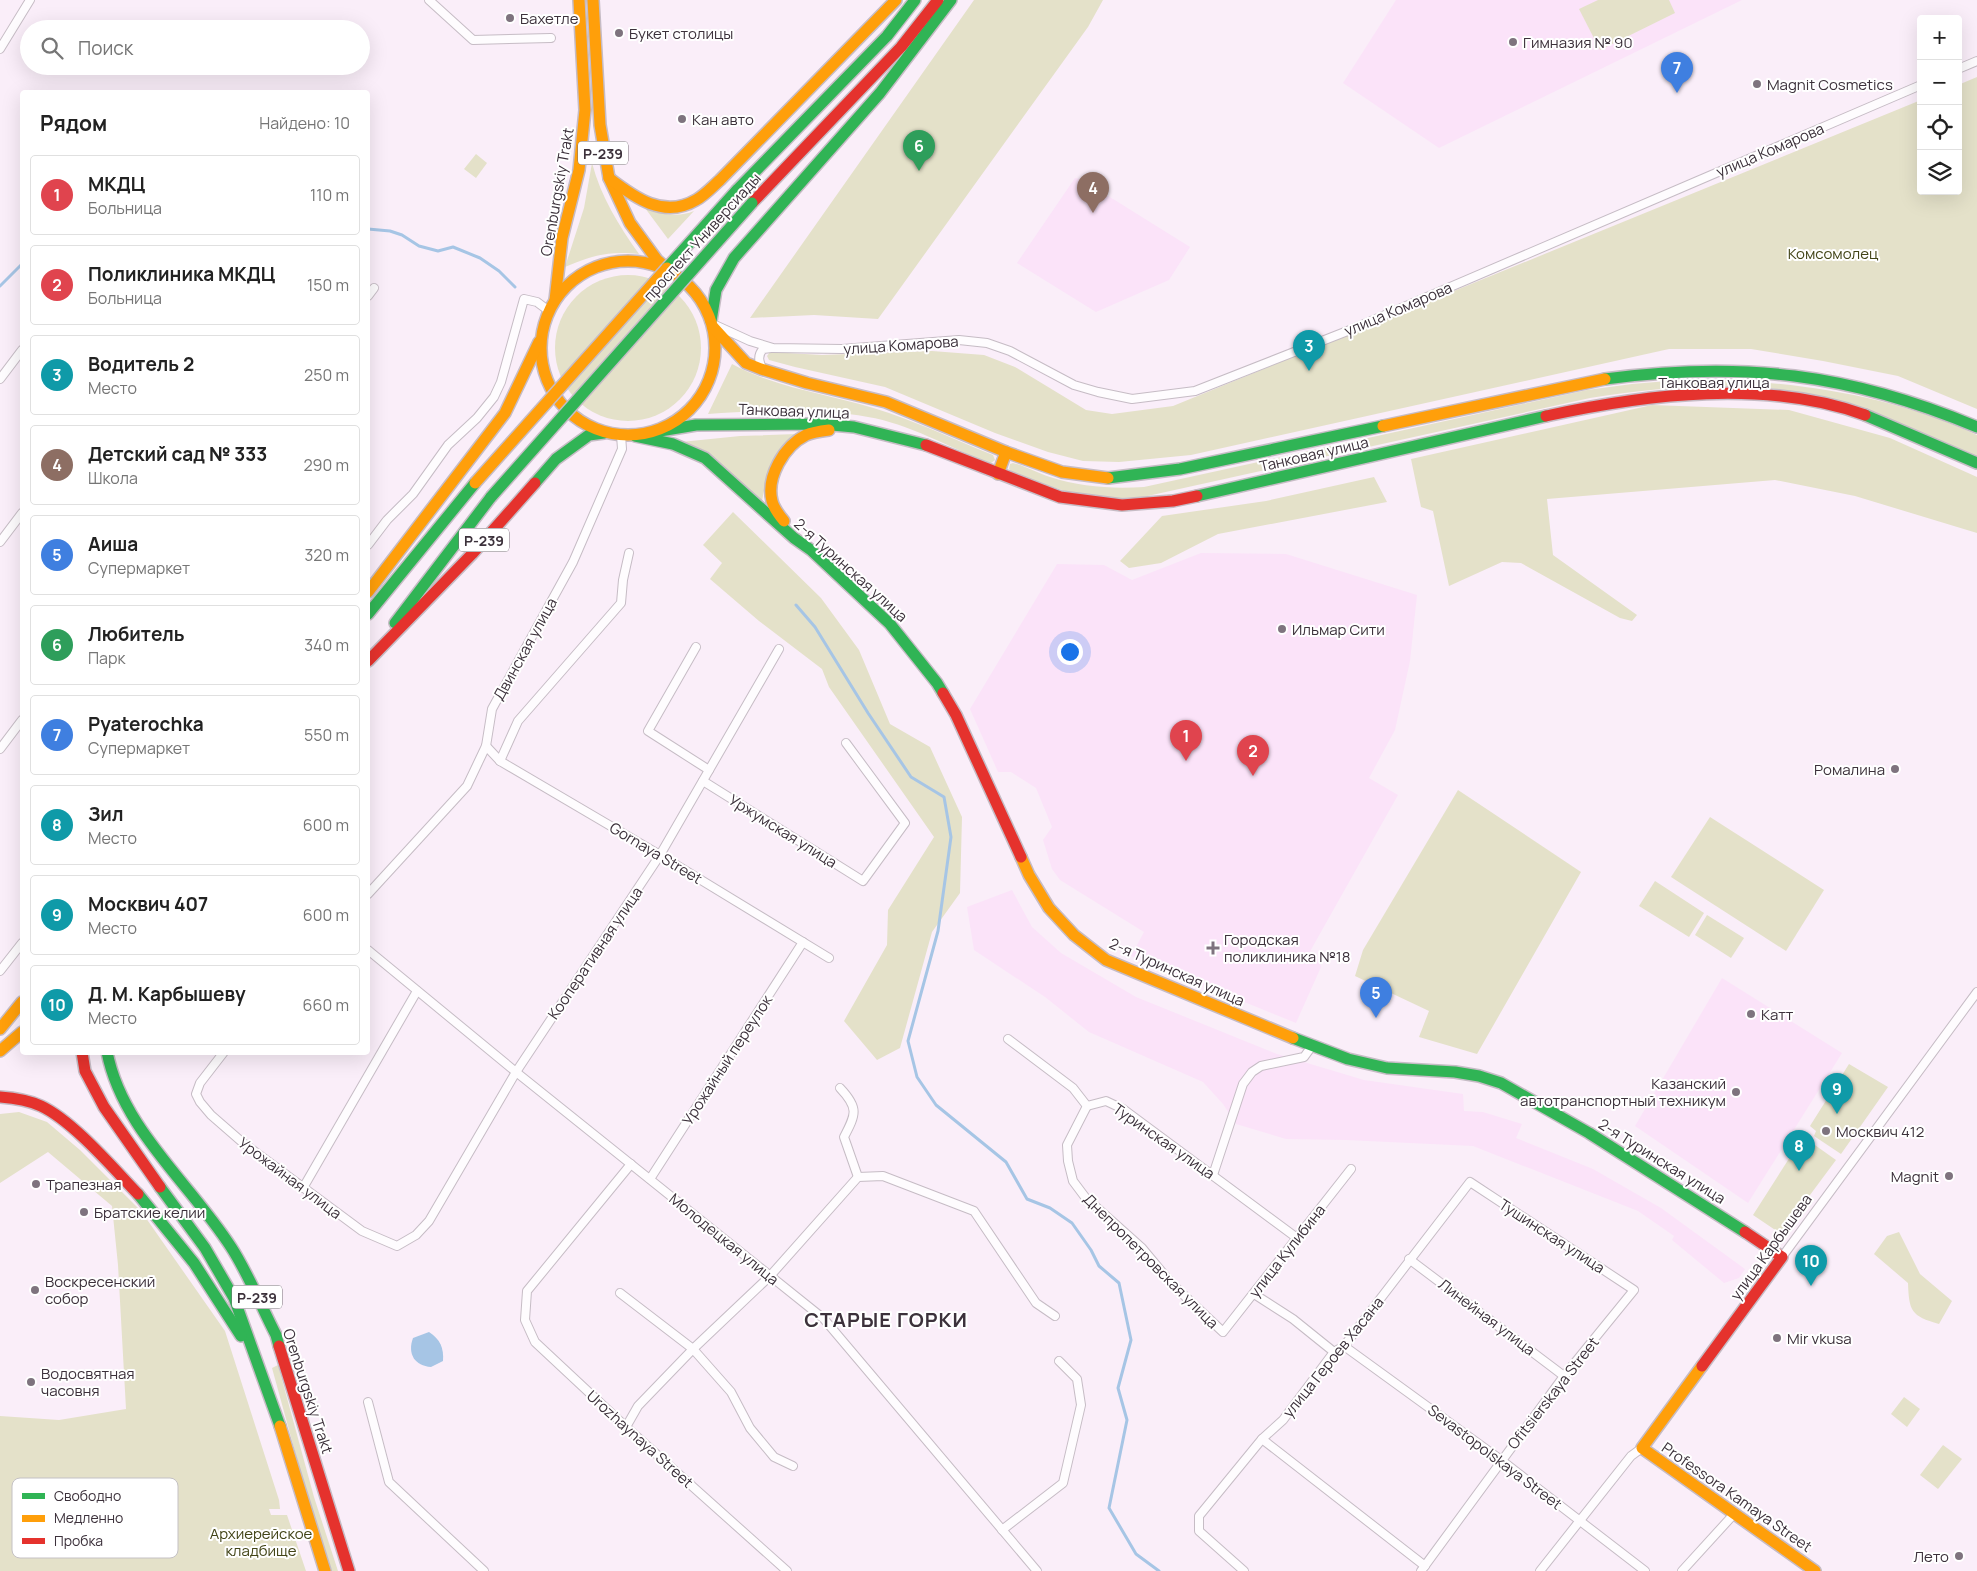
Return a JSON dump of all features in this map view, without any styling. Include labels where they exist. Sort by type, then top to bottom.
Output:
[{"type":"main road","name":"Orenburgskiy Trakt","points":[[555,300],[562,238],[579,170],[585,110],[579,0]]},
{"type":"main road","name":"Р-239","points":[[542,335],[541,348],[544,373],[564,407],[578,419],[595,429],[621,435],[635,436],[654,432],[678,420],[697,402],[704,391],[710,379],[716,354],[712,324],[702,301],[682,279],[657,260],[647,247],[626,216],[609,178],[600,124],[593,0]]},
{"type":"main road","points":[[609,178],[637,199],[660,208],[674,210],[696,200],[720,180],[862,32],[896,0]]},
{"type":"main road","name":"проспект Универсиады","points":[[370,612],[475,483],[737,190],[887,36],[915,0]]},
{"type":"main road","name":"проспект Универсиады","points":[[370,657],[491,497],[752,204],[901,47],[938,0]]},
{"type":"main road","points":[[712,324],[716,290],[734,258],[880,93],[951,0]]},
{"type":"main road","name":"Р-239","points":[[370,589],[506,413],[542,335],[549,311],[564,289],[580,276],[598,266],[611,262],[632,261],[653,264],[668,270],[682,279]]},
{"type":"main road","name":"Танковая улица","points":[[712,324],[746,362],[764,370],[807,383],[886,402],[1006,452],[1062,472],[1112,478],[1180,469],[1586,382],[1693,371],[1775,374],[1858,386],[1917,403],[1977,427]]},
{"type":"main road","name":"Танковая улица","points":[[654,432],[696,425],[821,424],[854,428],[924,444],[1060,497],[1122,505],[1173,501],[1634,398],[1694,395],[1772,396],[1820,402],[1850,410],[1977,463]]},
{"type":"main road","points":[[811,550],[774,508],[771,491],[774,474],[788,450],[804,437],[813,432],[854,428]]},
{"type":"main road","name":"Р-239","points":[[370,658],[472,554],[556,459],[589,435],[607,433]]},
{"type":"main road","name":"2-я Туринская улица","points":[[635,436],[673,444],[705,458],[794,538],[811,550],[890,624],[918,656],[956,715],[1029,875],[1049,908],[1074,935],[1106,960],[1312,1046],[1368,1065],[1391,1069],[1455,1072],[1479,1076],[1501,1083],[1589,1133],[1766,1244],[1782,1257]]},
{"type":"main road","points":[[998,474],[1006,452]]},
{"type":"main road","points":[[0,1030],[20,1005]]},
{"type":"main road","points":[[0,1051],[20,1034]]},
{"type":"main road","name":"Р-239","points":[[82,1055],[85,1071],[104,1107],[129,1146],[205,1248],[234,1298],[265,1379],[324,1571]]},
{"type":"main road","name":"Orenburgskiy Trakt","points":[[108,1055],[111,1073],[125,1102],[141,1128],[231,1247],[276,1335],[349,1571]]},
{"type":"main road","points":[[0,1097],[16,1098],[48,1109],[74,1130],[158,1215],[200,1269],[265,1379]]},
{"type":"main road","name":"улица Карбышева","points":[[1642,1448],[1782,1257]]},
{"type":"main road","name":"Professora Kamaya Street","points":[[1642,1448],[1815,1571]]},
{"type":"street","points":[[0,49],[30,0]]},
{"type":"street","points":[[429,0],[473,40],[551,38]]},
{"type":"street","points":[[1962,67],[1977,61]]},
{"type":"street","name":"улица Комарова","points":[[712,324],[750,341],[773,348],[842,349],[959,340],[987,343],[1010,351],[1074,385],[1098,392],[1132,399],[1195,391],[1350,330],[1917,87]]},
{"type":"street","points":[[370,293],[374,288]]},
{"type":"street","points":[[370,542],[387,520],[413,494],[448,445],[477,418],[494,397],[501,382],[524,299],[537,302],[549,311]]},
{"type":"street","points":[[764,370],[759,360],[759,355],[763,349],[773,348]]},
{"type":"street","points":[[0,379],[20,353]]},
{"type":"street","name":"Двинская улица","points":[[370,892],[467,786],[486,746],[492,709],[573,562],[622,449],[621,435]]},
{"type":"street","points":[[0,542],[20,516]]},
{"type":"street","name":"Двинская улица","points":[[500,761],[518,721],[620,603],[629,553]]},
{"type":"street","points":[[696,647],[648,731],[709,770]]},
{"type":"street","name":"Кооперативная улица","points":[[397,1246],[416,1236],[429,1221],[516,1072],[660,855],[780,649]]},
{"type":"street","points":[[0,748],[20,723]]},
{"type":"street","name":"Уржумская улица","points":[[703,781],[864,881],[905,823],[846,743]]},
{"type":"street","name":"Gornaya Street","points":[[486,746],[500,761],[660,855],[829,958]]},
{"type":"street","name":"Урожайный переулок","points":[[650,1179],[803,942]]},
{"type":"street","points":[[0,971],[20,946]]},
{"type":"street","name":"Молодецкая улица","points":[[370,952],[516,1072],[824,1319],[1037,1571]]},
{"type":"street","points":[[303,1188],[417,991]]},
{"type":"street","name":"улица Карбышева","points":[[1782,1257],[1977,992]]},
{"type":"street","points":[[1008,1039],[1073,1088],[1087,1106]]},
{"type":"street","points":[[1212,1175],[1243,1084],[1252,1072],[1261,1066],[1304,1057],[1312,1046]]},
{"type":"street","name":"Урожайная улица","points":[[222,1055],[200,1083],[196,1094],[210,1115],[242,1142],[362,1231],[397,1246]]},
{"type":"street","points":[[840,1088],[849,1098],[854,1111],[854,1118],[844,1137],[858,1177]]},
{"type":"street","name":"Туринская улица","points":[[1087,1106],[1106,1101],[1123,1109],[1297,1238]]},
{"type":"street","name":"Днепропетровская улица","points":[[1087,1106],[1067,1145],[1068,1161],[1073,1181],[1085,1197],[1142,1248],[1172,1284],[1223,1332]]},
{"type":"street","name":"Urozhaynaya Street","points":[[630,1164],[527,1291],[525,1320],[535,1342],[626,1427],[787,1571]]},
{"type":"street","name":"улица Кулибина","points":[[1223,1332],[1351,1169]]},
{"type":"street","points":[[626,1427],[638,1406],[693,1349],[770,1276],[858,1177],[883,1176],[974,1211],[1036,1303],[1055,1316]]},
{"type":"street","name":"улица Героев Хасана","points":[[1244,1571],[1199,1531],[1198,1516],[1262,1439],[1283,1420],[1334,1352],[1344,1346],[1470,1182]]},
{"type":"street","name":"Тушинская улица","points":[[1470,1182],[1634,1290]]},
{"type":"street","name":"Линейная улица","points":[[1409,1259],[1564,1376]]},
{"type":"street","name":"Ofitsierskaya Street","points":[[1423,1568],[1564,1376],[1634,1290]]},
{"type":"street","points":[[620,1294],[693,1349],[731,1392],[750,1428],[774,1457],[793,1466]]},
{"type":"street","points":[[1254,1294],[1294,1319],[1334,1352]]},
{"type":"street","name":"Sevastopolskaya Street","points":[[1344,1346],[1501,1460],[1645,1571]]},
{"type":"street","points":[[1002,1530],[1063,1483],[1082,1405],[1076,1379],[1059,1361]]},
{"type":"street","points":[[368,1402],[389,1482],[484,1571]]},
{"type":"street","points":[[1262,1439],[1423,1568]]},
{"type":"street","points":[[1540,1571],[1631,1456],[1642,1448]]},
{"type":"street","points":[[1682,1571],[1734,1514]]},
{"type":"shaded area","name":"Гимназия № 90","points":[[1396,0],[1742,0],[1439,148],[1343,83]]},
{"type":"shaded area","points":[[1075,178],[1081,179],[1190,247],[1169,280],[1096,312],[1017,263]]},
{"type":"shaded area","points":[[1201,553],[1286,554],[1417,595],[1410,661],[1395,730],[1369,778],[1398,795],[1308,955],[1318,959],[1321,967],[1296,1023],[1131,956],[1144,932],[1060,880],[1052,869],[1043,840],[1052,827],[1036,788],[1011,772],[998,772],[970,709],[1057,564],[1104,565],[1132,580]]},
{"type":"shaded area","points":[[1012,890],[1032,927],[1061,953],[1136,997],[1277,1054],[1364,1080],[1463,1094],[1464,1111],[1483,1112],[1522,1124],[1516,1138],[1593,1169],[1661,1208],[1745,1269],[1739,1278],[1724,1283],[1672,1240],[1674,1236],[1638,1211],[1473,1146],[1286,1139],[1236,1124],[1223,1104],[1203,1082],[1089,1032],[1045,997],[974,950],[967,907]]},
{"type":"shaded area","name":"Казанский автотранспортный техникум","points":[[1722,978],[1842,1053],[1748,1203],[1635,1126]]},
{"type":"green space","points":[[974,0],[1103,0],[1088,27],[878,319],[814,315],[750,318]]},
{"type":"green space","points":[[1598,0],[1669,0],[1675,13],[1600,50],[1579,9]]},
{"type":"green space","name":"Комсомолец","points":[[1977,77],[1977,409],[1898,376],[1823,361],[1751,349],[1669,349],[1191,455],[1119,462],[1083,461],[1048,452],[995,433],[885,387],[795,367],[769,360],[767,356],[770,352],[822,355],[932,351],[984,355],[1015,367],[1086,410],[1112,414],[1173,406],[1917,102],[1917,195],[1962,195],[1962,83]]},
{"type":"green space","points":[[476,154],[487,163],[476,178],[464,169]]},
{"type":"green space","points":[[592,163],[600,188],[611,211],[639,254],[618,253],[601,255],[584,259],[565,267],[584,208]]},
{"type":"green space","points":[[645,208],[670,214],[694,211],[668,239]]},
{"type":"green space","points":[[628,275],[656,280],[680,296],[696,320],[701,348],[696,376],[680,400],[656,416],[628,421],[600,416],[576,400],[560,376],[555,348],[560,320],[576,296],[600,280]]},
{"type":"green space","points":[[732,364],[770,380],[870,407],[902,418],[993,455],[995,460],[988,463],[913,430],[868,417],[829,412],[788,411],[708,414]]},
{"type":"green space","points":[[1692,379],[1729,380],[1802,387],[1873,399],[1943,421],[1977,435],[1977,458],[1861,408],[1818,396],[1786,390],[1721,386],[1622,393],[1590,398],[1143,497],[1086,497],[1053,487],[1012,472],[1009,469],[1010,464],[1013,463],[1050,477],[1073,483],[1120,488],[1144,487],[1587,390]]},
{"type":"green space","points":[[1652,405],[1789,410],[1890,438],[1977,477],[1977,533],[1855,496],[1775,480],[1547,499],[1553,555],[1637,615],[1632,621],[1620,618],[1521,563],[1502,562],[1449,586],[1433,511],[1421,507],[1411,459]]},
{"type":"green space","points":[[796,434],[773,464],[769,472],[762,501],[708,452],[681,442],[740,436]]},
{"type":"green space","points":[[1374,477],[1387,502],[1218,534],[1161,563],[1129,568],[1120,561],[1162,516],[1266,501]]},
{"type":"green space","points":[[733,512],[821,598],[859,650],[890,724],[930,747],[962,817],[960,893],[932,932],[900,1048],[877,1060],[844,1021],[887,945],[888,910],[934,837],[829,687],[822,669],[759,621],[710,579],[722,563],[703,545]]},
{"type":"green space","points":[[1458,790],[1581,872],[1477,1054],[1419,1037],[1429,1011],[1355,976],[1363,950]]},
{"type":"green space","points":[[1710,817],[1824,890],[1786,951],[1671,877]]},
{"type":"green space","points":[[1655,881],[1704,913],[1689,937],[1639,906]]},
{"type":"green space","points":[[1707,915],[1744,938],[1731,958],[1695,935]]},
{"type":"green space","points":[[1849,1064],[1888,1087],[1841,1154],[1814,1136],[1816,1131],[1810,1126]]},
{"type":"green space","name":"Архиерейское кладбище","points":[[19,1112],[47,1122],[80,1150],[141,1211],[225,1331],[279,1500],[280,1509],[269,1509],[271,1515],[287,1515],[306,1571],[0,1571],[0,1416],[59,1420],[126,1409],[118,1265],[112,1206],[48,1152],[0,1183],[0,1114]]},
{"type":"green space","points":[[1799,1143],[1805,1147],[1812,1143],[1836,1160],[1781,1234],[1753,1215]]},
{"type":"green space","points":[[1899,1232],[1920,1274],[1952,1301],[1939,1324],[1922,1318],[1913,1311],[1909,1300],[1908,1283],[1874,1254],[1887,1236]]},
{"type":"green space","points":[[278,1365],[314,1497],[338,1571],[332,1571],[308,1499],[272,1368]]},
{"type":"green space","points":[[1904,1397],[1920,1409],[1907,1427],[1891,1414]]},
{"type":"green space","points":[[1943,1445],[1962,1459],[1938,1489],[1920,1475]]},
{"type":"water","points":[[429,1332],[439,1341],[443,1356],[443,1361],[431,1367],[417,1362],[411,1349],[413,1338]]},
{"type":"waterway","points":[[370,229],[390,231],[402,235],[419,246],[438,251],[453,247],[480,258],[499,271],[515,287]]},
{"type":"waterway","points":[[0,286],[20,266]]},
{"type":"waterway","points":[[796,605],[815,627],[868,713],[911,777],[944,797],[951,837],[938,931],[908,1041],[917,1077],[936,1105],[1006,1162],[1027,1199],[1050,1208],[1072,1223],[1091,1250],[1099,1266],[1119,1283],[1131,1340],[1118,1388],[1127,1420],[1109,1508],[1136,1554],[1159,1571]]},
{"type":"traffic: fast","points":[[737,190],[887,36],[915,0]]},
{"type":"traffic: fast","points":[[711,321],[716,290],[734,258],[880,93],[951,0]]},
{"type":"traffic: fast","points":[[667,268],[737,190]]},
{"type":"traffic: fast","points":[[491,497],[752,203]]},
{"type":"traffic: fast","points":[[1605,379],[1703,371],[1749,372],[1794,376],[1839,383],[1884,394],[1977,427]]},
{"type":"traffic: fast","points":[[1865,415],[1977,463]]},
{"type":"traffic: fast","points":[[1197,496],[1546,416]]},
{"type":"traffic: fast","points":[[654,432],[696,425],[821,424],[854,427],[926,445]]},
{"type":"traffic: fast","points":[[1108,478],[1180,469],[1383,426]]},
{"type":"traffic: fast","points":[[535,483],[556,459],[589,435],[604,433]]},
{"type":"traffic: fast","points":[[635,436],[673,444],[705,458],[794,538],[811,550],[890,624],[943,693]]},
{"type":"traffic: fast","points":[[370,612],[475,483]]},
{"type":"traffic: fast","points":[[395,623],[491,497]]},
{"type":"traffic: fast","points":[[1293,1038],[1348,1059],[1387,1068],[1455,1072],[1479,1076],[1501,1083],[1589,1133],[1745,1232]]},
{"type":"traffic: fast","points":[[108,1055],[115,1080],[127,1106],[142,1131],[215,1223],[231,1247],[276,1335],[279,1346]]},
{"type":"traffic: fast","points":[[160,1187],[205,1248],[234,1298],[280,1426]]},
{"type":"traffic: fast","points":[[138,1194],[194,1263],[241,1336]]},
{"type":"traffic: slow","points":[[555,300],[562,238],[579,170],[585,110],[579,0]]},
{"type":"traffic: slow","points":[[593,0],[600,125],[609,178],[630,223],[657,260],[664,266]]},
{"type":"traffic: slow","points":[[609,178],[629,193],[650,204],[661,207],[684,205],[699,198],[720,180],[896,0]]},
{"type":"traffic: slow","points":[[637,261],[661,267],[677,275],[690,286],[701,299],[709,315],[714,331],[715,348],[714,365],[709,381],[701,397],[690,410],[677,421],[653,432],[637,435],[619,435],[603,432],[579,421],[555,397],[542,365],[541,339],[544,323],[555,299],[579,275],[611,262],[637,261]]},
{"type":"traffic: slow","points":[[475,483],[667,268]]},
{"type":"traffic: slow","points":[[713,327],[746,363],[761,369],[807,383],[886,402],[1006,452],[1062,472],[1108,478]]},
{"type":"traffic: slow","points":[[370,589],[505,413],[539,342]]},
{"type":"traffic: slow","points":[[1383,426],[1605,379]]},
{"type":"traffic: slow","points":[[784,521],[772,501],[771,492],[774,472],[784,454],[798,440],[809,434],[829,430]]},
{"type":"traffic: slow","points":[[998,474],[1006,452]]},
{"type":"traffic: slow","points":[[1021,857],[1029,875],[1049,908],[1074,935],[1106,960],[1293,1038]]},
{"type":"traffic: slow","points":[[0,1029],[20,1004]]},
{"type":"traffic: slow","points":[[0,1051],[20,1034]]},
{"type":"traffic: slow","points":[[1702,1366],[1642,1448],[1815,1571]]},
{"type":"traffic: slow","points":[[280,1426],[325,1571]]},
{"type":"traffic: jam","points":[[752,203],[901,47],[938,0]]},
{"type":"traffic: jam","points":[[1546,416],[1625,402],[1706,394],[1788,397],[1827,404],[1865,415]]},
{"type":"traffic: jam","points":[[926,445],[1060,497],[1122,505],[1173,501],[1197,496]]},
{"type":"traffic: jam","points":[[370,659],[472,554],[535,483]]},
{"type":"traffic: jam","points":[[943,693],[956,715],[1021,857]]},
{"type":"traffic: jam","points":[[82,1055],[85,1071],[104,1107],[160,1187]]},
{"type":"traffic: jam","points":[[0,1097],[31,1102],[66,1122],[138,1194]]},
{"type":"traffic: jam","points":[[1702,1366],[1782,1257],[1745,1232]]},
{"type":"traffic: jam","points":[[279,1346],[349,1571]]},
{"type":"place","name":"Бахетле","points":[[510,18]]},
{"type":"place","name":"Букет столицы","points":[[619,33]]},
{"type":"place","name":"Гимназия № 90","points":[[1513,42]]},
{"type":"place","name":"Magnit Cosmetics","points":[[1757,84]]},
{"type":"place","name":"Pyaterochka","points":[[1677,93]]},
{"type":"place","name":"Кан авто","points":[[682,119]]},
{"type":"place","name":"Любитель","points":[[919,171]]},
{"type":"place","name":"Детский сад № 333","points":[[1093,213]]},
{"type":"place","name":"Водитель 2","points":[[1309,371]]},
{"type":"place","name":"Ильмар Сити","points":[[1282,629]]},
{"type":"place","name":"МКДЦ","points":[[1186,761]]},
{"type":"place","name":"Ромалина","points":[[1895,769]]},
{"type":"place","name":"Поликлиника МКДЦ","points":[[1253,776]]},
{"type":"place","name":"Городская поликлиника №18","points":[[1213,948]]},
{"type":"place","name":"Катт","points":[[1751,1014]]},
{"type":"place","name":"Аиша","points":[[1376,1018]]},
{"type":"place","name":"Казанский автотранспортный техникум","points":[[1736,1092]]},
{"type":"place","name":"Москвич 407","points":[[1837,1114]]},
{"type":"place","name":"Москвич 412","points":[[1826,1131]]},
{"type":"place","name":"Зил","points":[[1799,1171]]},
{"type":"place","name":"Magnit","points":[[1949,1176]]},
{"type":"place","name":"Трапезная","points":[[36,1184]]},
{"type":"place","name":"Братские келии","points":[[84,1212]]},
{"type":"place","name":"Д. М. Карбышеву","points":[[1811,1286]]},
{"type":"place","name":"Воскресенский собор","points":[[35,1290]]},
{"type":"place","name":"Mir vkusa","points":[[1777,1338]]},
{"type":"place","name":"Водосвятная часовня","points":[[31,1382]]},
{"type":"place","name":"Лето","points":[[1959,1556]]},
{"type":"district","name":"СТАРЫЕ ГОРКИ","points":[[886,1319]]}]
